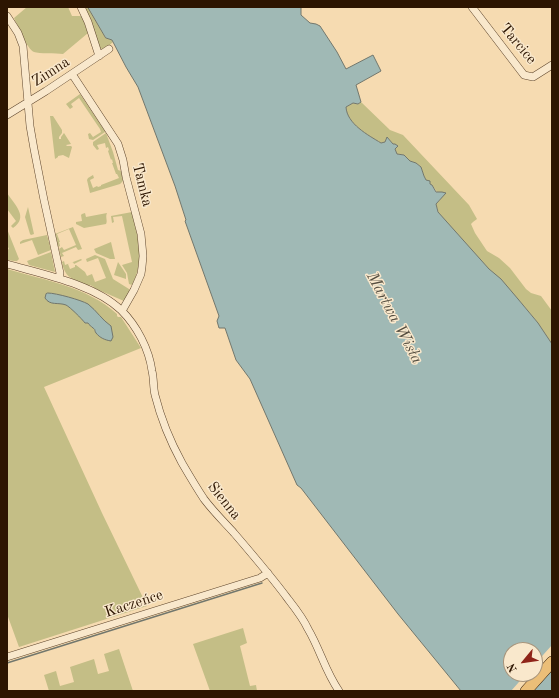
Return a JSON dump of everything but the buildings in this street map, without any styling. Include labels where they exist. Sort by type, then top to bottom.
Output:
[{"type":"highway","points":[[543,662],[552,652]]},
{"type":"highway","points":[[526,691],[552,662]]},
{"type":"highway","points":[[517,691],[525,682]]},
{"type":"street","points":[[81,7],[88,22],[99,56]]},
{"type":"street","name":"Tarcice","points":[[472,7],[524,75],[533,77],[552,65]]},
{"type":"street","points":[[7,16],[18,33],[24,55],[34,149],[60,273],[58,278]]},
{"type":"street","name":"Zimna","points":[[7,115],[109,49]]},
{"type":"street","name":"Tamka","points":[[72,74],[118,144],[141,234],[143,256],[141,274],[122,311]]},
{"type":"street","name":"Sienna","points":[[7,264],[58,278],[104,297],[122,311],[136,328],[150,357],[153,372],[153,386],[161,415],[172,443],[193,483],[205,500],[268,573],[308,628],[329,676],[339,691]]},
{"type":"street","name":"Kaczeńce","points":[[7,658],[260,578],[268,573]]},
{"type":"shaded area","points":[[27,7],[68,7],[72,16],[82,16],[88,33],[63,54],[34,52],[26,42],[14,18]]},
{"type":"shaded area","points":[[85,7],[88,7],[106,38],[112,40],[113,42],[104,50],[100,48]]},
{"type":"shaded area","points":[[80,94],[105,131],[93,140],[89,139],[88,134],[90,133],[93,137],[101,132],[100,129],[79,98],[71,104],[73,107],[70,109],[66,104]]},
{"type":"shaded area","points":[[361,102],[390,130],[403,135],[469,205],[477,219],[471,224],[487,251],[499,258],[510,268],[526,289],[531,293],[541,296],[552,311],[552,344],[523,305],[476,256],[440,215],[436,204],[440,200],[442,192],[437,192],[426,180],[421,167],[410,161],[404,155],[397,154],[393,144],[387,137],[385,142],[381,143],[364,133],[350,119],[346,107],[353,103],[358,104]]},
{"type":"shaded area","points":[[50,116],[53,116],[62,130],[59,139],[61,139],[64,133],[71,144],[66,145],[72,147],[69,158],[63,155],[58,156],[55,159]]},
{"type":"shaded area","points":[[106,133],[118,170],[121,171],[123,181],[120,184],[90,193],[87,180],[93,175],[94,178],[90,180],[93,188],[119,178],[112,163],[108,147],[106,148],[105,143],[97,145],[99,149],[97,150],[93,145],[93,142]]},
{"type":"shaded area","points":[[7,193],[17,206],[20,215],[18,224],[13,228],[11,226],[16,221],[7,209]]},
{"type":"shaded area","points":[[28,207],[34,234],[31,235],[25,217]]},
{"type":"shaded area","points":[[132,212],[138,240],[139,258],[136,276],[132,285],[129,284],[127,273],[122,265],[132,262],[122,216],[113,217],[114,222],[112,223],[111,216]]},
{"type":"shaded area","points":[[85,213],[86,217],[107,213],[107,222],[106,224],[84,228],[76,224],[76,222],[82,221],[81,215]]},
{"type":"shaded area","points":[[73,227],[82,249],[78,250],[76,247],[62,253],[64,256],[61,257],[59,249],[62,247],[64,250],[76,245],[69,229],[57,234],[60,242],[60,246],[58,247],[55,234]]},
{"type":"shaded area","points":[[7,229],[19,259],[17,261],[7,260],[7,250],[9,249],[7,245]]},
{"type":"shaded area","points":[[47,235],[51,250],[38,255],[32,240],[20,244],[23,240]]},
{"type":"shaded area","points":[[111,242],[115,259],[110,259],[96,253],[94,249]]},
{"type":"shaded area","points":[[51,252],[55,272],[29,265],[27,261]]},
{"type":"shaded area","points":[[95,255],[105,259],[113,279],[130,291],[124,301],[68,276],[63,268],[62,262],[64,261],[65,265],[73,262],[68,264],[70,269],[76,265],[85,272],[87,276],[92,274],[95,282],[106,278],[98,258],[87,262],[86,259]]},
{"type":"shaded area","points":[[81,259],[82,260],[74,264],[73,262]]},
{"type":"shaded area","points":[[118,262],[126,274],[126,279],[114,275]]},
{"type":"shaded area","points":[[7,269],[50,281],[93,297],[117,314],[118,317],[121,317],[141,348],[44,387],[147,606],[19,647],[7,614]]},
{"type":"shaded area","points":[[243,628],[247,643],[240,646],[250,686],[256,685],[257,691],[210,691],[193,644]]},
{"type":"shaded area","points":[[119,649],[133,691],[49,691],[44,675],[56,671],[60,686],[74,682],[70,667],[94,659],[98,674],[109,671],[104,654]]},
{"type":"water","name":"Martwa Wisła","points":[[88,7],[301,7],[301,15],[310,23],[320,26],[346,69],[373,55],[381,71],[356,85],[361,102],[358,104],[353,103],[346,107],[350,119],[359,128],[381,143],[385,142],[387,137],[393,144],[398,146],[395,149],[397,154],[404,155],[410,161],[421,167],[426,180],[430,181],[430,184],[436,192],[446,193],[436,204],[438,212],[489,269],[501,279],[538,323],[552,344],[552,691],[461,691],[398,614],[301,488],[297,485],[250,379],[236,360],[225,328],[219,328],[217,321],[219,316],[185,221],[186,220],[175,186],[138,87],[112,40],[106,38]]},
{"type":"water","points":[[48,293],[68,297],[88,304],[111,326],[113,337],[111,341],[99,336],[88,323],[85,323],[66,305],[49,302],[45,298],[46,294]]},
{"type":"pier","points":[[552,645],[552,669],[543,679],[543,655]]},
{"type":"pier","points":[[519,682],[540,682],[532,691],[511,691]]},
{"type":"waterway","points":[[7,663],[262,583]]}]
